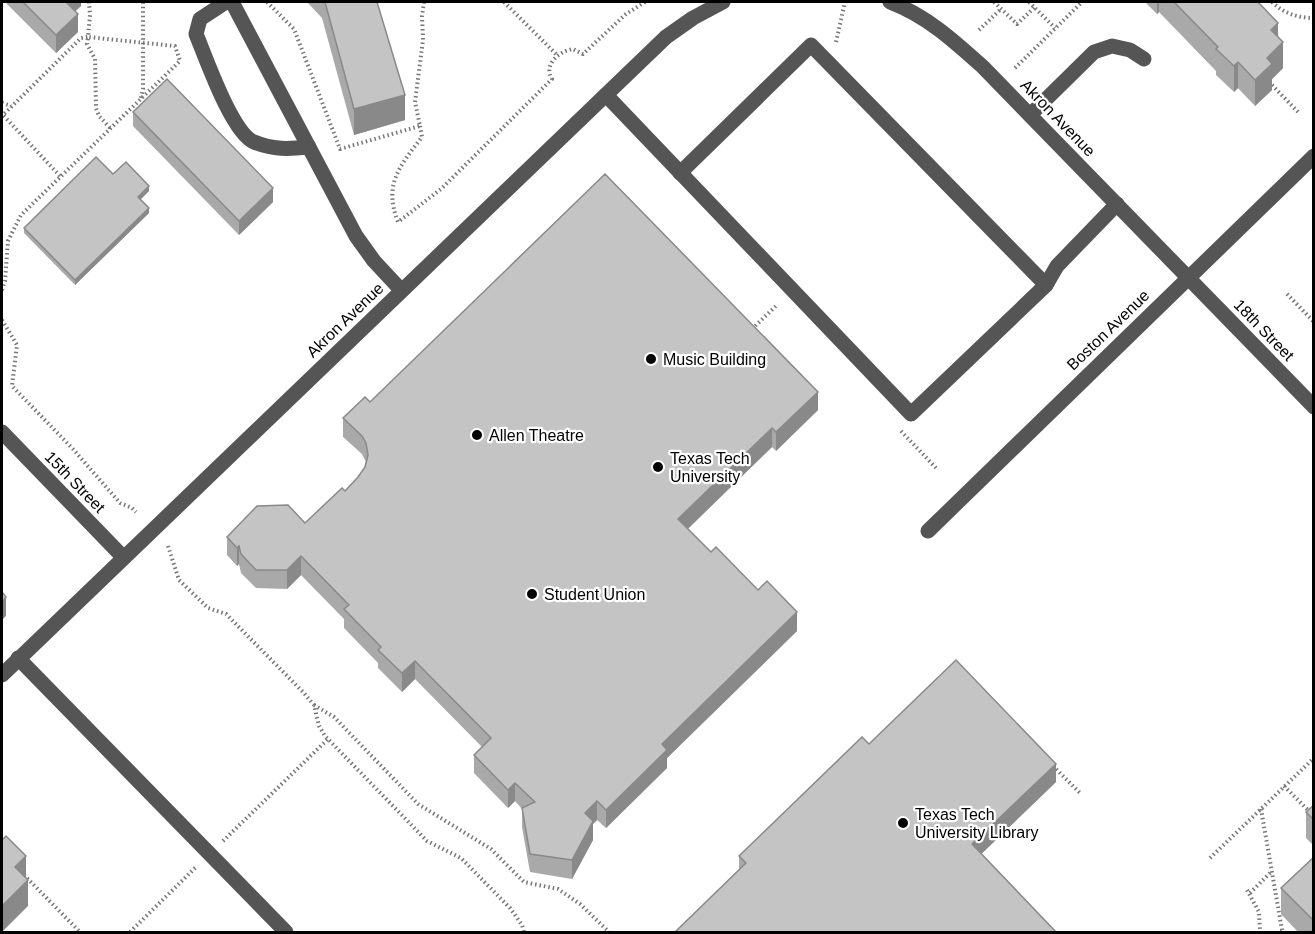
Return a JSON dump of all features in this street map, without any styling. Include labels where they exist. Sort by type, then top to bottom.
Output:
[{"type":"street","points":[[226,2],[200,19],[196,34],[235,124],[252,141],[282,150],[309,147]]},
{"type":"street","points":[[232,2],[356,236],[374,261],[401,290]]},
{"type":"street","name":"Akron Avenue","points":[[2,675],[666,37],[693,18],[723,2]]},
{"type":"street","name":"Akron Avenue","points":[[891,2],[910,9],[946,34],[983,67],[1188,276]]},
{"type":"street","points":[[680,173],[811,45],[1046,285]]},
{"type":"street","points":[[1029,115],[1094,52],[1112,46],[1130,50],[1144,59]]},
{"type":"street","points":[[606,95],[911,414],[1046,285],[1057,266],[1117,204]]},
{"type":"street","name":"Boston Avenue","points":[[928,531],[1314,156]]},
{"type":"street","name":"18th Street","points":[[1188,276],[1314,407]]},
{"type":"street","name":"15th Street","points":[[2,432],[123,557]]},
{"type":"street","points":[[18,658],[286,933]]},
{"type":"path","points":[[88,2],[90,15],[87,44],[95,59],[96,108],[99,116],[110,128]]},
{"type":"path","points":[[140,99],[144,42],[143,2]]},
{"type":"path","points":[[267,2],[294,29],[340,149],[420,126]]},
{"type":"path","points":[[424,2],[423,40],[415,102],[422,137],[395,175],[392,189],[394,211],[398,222],[441,189],[552,80],[550,66],[563,51],[573,49],[583,54],[626,14],[645,2]]},
{"type":"path","points":[[504,2],[558,56]]},
{"type":"path","points":[[829,63],[845,2]]},
{"type":"path","points":[[994,2],[1017,24],[1035,7]]},
{"type":"path","points":[[1029,2],[1055,28]]},
{"type":"path","points":[[1015,68],[1082,2]]},
{"type":"path","points":[[1272,2],[1285,12],[1314,18]]},
{"type":"path","points":[[980,30],[1001,9]]},
{"type":"path","points":[[2,290],[5,281],[8,240],[21,214],[180,61],[175,46],[81,38],[3,115],[60,176]]},
{"type":"path","points":[[1272,85],[1300,114]]},
{"type":"path","points":[[2,103],[12,106]]},
{"type":"path","points":[[1287,294],[1314,322]]},
{"type":"path","points":[[752,330],[778,304]]},
{"type":"path","points":[[2,320],[17,345],[12,386],[73,449],[120,503],[136,512]]},
{"type":"path","points":[[900,430],[936,468]]},
{"type":"path","points":[[168,546],[179,580],[208,608],[226,614],[314,705],[334,717],[418,804],[491,849],[524,882],[558,889],[580,904],[609,933]]},
{"type":"path","points":[[314,705],[319,726],[328,739],[427,841],[461,858],[510,908],[522,925],[524,933]]},
{"type":"path","points":[[129,933],[328,739]]},
{"type":"path","points":[[1210,858],[1314,758]]},
{"type":"path","points":[[1047,759],[1080,793]]},
{"type":"path","points":[[1284,786],[1313,816]]},
{"type":"path","points":[[1261,808],[1284,933]]},
{"type":"path","points":[[17,868],[80,933]]},
{"type":"path","points":[[1260,933],[1259,912],[1248,891],[1272,871]]},
{"type":"building","points":[[23,2],[66,2],[78,14],[56,35]]},
{"type":"building","points":[[325,2],[377,2],[405,95],[354,109]]},
{"type":"building","points":[[1174,2],[1258,2],[1278,23],[1271,30],[1283,42],[1267,58],[1272,64],[1255,80],[1238,62],[1234,66],[1216,49],[1218,47]]},
{"type":"building","points":[[167,79],[273,188],[239,221],[133,112]]},
{"type":"building","points":[[96,157],[113,174],[126,162],[149,186],[138,197],[149,208],[75,280],[24,228]]},
{"type":"building","name":"Student Union","points":[[605,174],[818,392],[776,432],[772,428],[678,519],[711,552],[716,547],[758,590],[767,581],[797,612],[662,744],[667,750],[606,810],[597,801],[585,813],[593,821],[572,860],[530,854],[522,808],[535,802],[515,783],[508,790],[474,755],[491,738],[415,661],[402,673],[378,650],[381,647],[344,609],[349,605],[301,556],[287,570],[256,570],[241,554],[239,546],[237,548],[227,537],[257,506],[288,505],[305,523],[342,488],[345,491],[365,467],[368,455],[362,436],[343,418],[365,397],[370,402]]},
{"type":"building","name":"Texas Tech University Library","points":[[956,660],[1056,764],[972,844],[1057,933],[674,933],[746,863],[739,856],[862,737],[869,744]]},
{"type":"building","points":[[1314,805],[1314,820],[1306,812]]},
{"type":"building","points":[[6,836],[26,856],[15,867],[28,880],[2,906],[2,840]]},
{"type":"building","points":[[1314,857],[1314,921],[1281,888]]},
{"type":"place","name":"Music Building","points":[[651,359]]},
{"type":"place","name":"Allen Theatre","points":[[477,435]]},
{"type":"place","name":"Texas Tech University","points":[[658,467]]},
{"type":"place","name":"Student Union","points":[[532,594]]},
{"type":"place","name":"Texas Tech University Library","points":[[903,823]]}]
